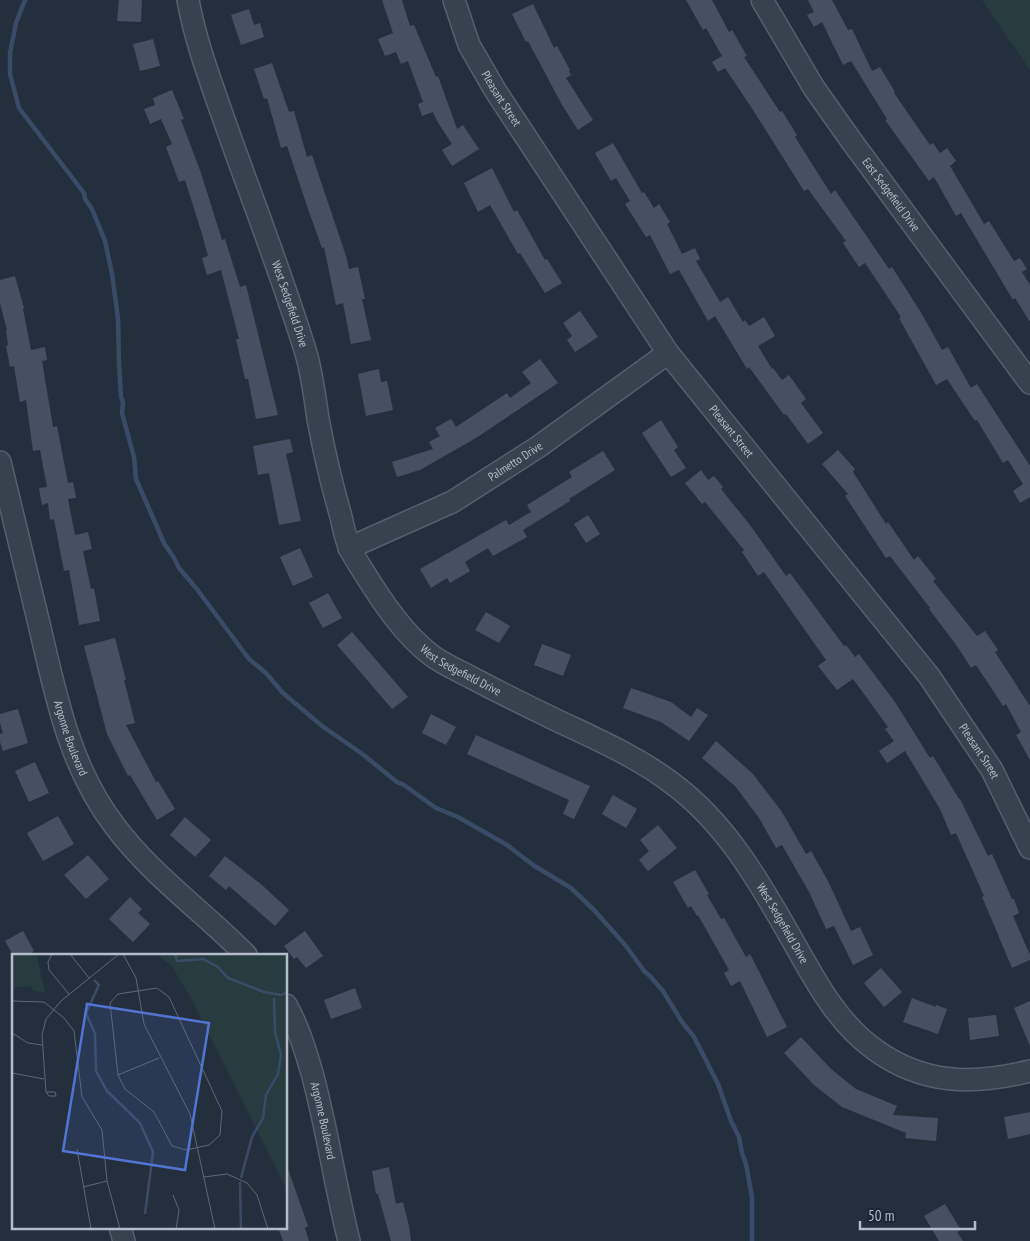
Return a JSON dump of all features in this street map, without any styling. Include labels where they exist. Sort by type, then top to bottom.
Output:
[{"type":"street","name":"West Sedgefield Drive","points":[[188,0],[192,20],[209,75],[285,286],[308,359],[327,468],[350,548],[384,604],[402,626],[432,655],[525,706],[614,747],[674,784],[700,807],[719,827],[740,855],[767,896],[819,987],[839,1016],[853,1032],[875,1050],[892,1061],[918,1072],[950,1079],[980,1080],[1030,1071]]},
{"type":"street","name":"Pleasant Street","points":[[454,0],[469,44],[495,90],[668,353],[929,676],[992,770],[1030,848]]},
{"type":"street","name":"East Sedgefield Drive","points":[[762,0],[814,88],[1030,383]]},
{"type":"street","name":"Palmetto Drive","points":[[350,548],[452,502],[538,447],[668,353]]},
{"type":"street","name":"Argonne Boulevard","points":[[0,462],[54,685],[69,739],[82,772],[98,802],[114,826],[137,852],[245,954]]},
{"type":"street","name":"Argonne Boulevard","points":[[288,1008],[295,1020],[302,1039],[320,1101],[349,1241]]},
{"type":"street","points":[[120,1228],[124,1241]]},
{"type":"green space","points":[[982,0],[1030,0],[1030,70]]},
{"type":"building","points":[[119,0],[142,0],[141,22],[117,21]]},
{"type":"building","points":[[382,0],[402,0],[410,26],[414,25],[436,77],[438,76],[457,129],[463,125],[479,149],[452,166],[442,150],[452,144],[433,112],[422,116],[418,104],[423,102],[408,61],[401,64],[396,52],[385,56],[378,39],[393,33]]},
{"type":"building","points":[[686,0],[712,0],[729,32],[732,30],[747,56],[744,57],[780,112],[782,111],[797,135],[795,137],[831,194],[835,190],[889,269],[892,267],[942,350],[948,347],[971,388],[977,384],[1030,466],[1030,497],[1020,503],[1013,491],[1023,484],[1008,460],[1003,463],[977,420],[975,421],[947,379],[936,385],[899,318],[901,317],[865,263],[859,267],[843,243],[846,241],[808,189],[804,191],[725,68],[718,72],[712,62],[722,56],[706,28],[703,30]]},
{"type":"building","points":[[808,0],[832,0],[848,30],[852,29],[872,71],[880,67],[894,93],[930,145],[933,143],[940,153],[947,148],[956,161],[950,166],[984,224],[989,221],[1014,261],[1020,258],[1027,269],[1022,272],[1030,285],[1030,322],[1015,298],[1013,300],[961,213],[956,216],[934,177],[929,181],[885,120],[887,119],[851,61],[843,65],[822,22],[814,27],[807,15],[814,12]]},
{"type":"building","points":[[533,4],[554,48],[557,46],[570,70],[571,75],[566,78],[593,120],[578,130],[562,105],[528,41],[526,42],[512,14]]},
{"type":"building","points":[[249,9],[254,25],[260,23],[264,37],[241,45],[231,15]]},
{"type":"building","points":[[153,39],[160,66],[140,71],[133,44]]},
{"type":"building","points":[[272,63],[289,112],[294,111],[307,157],[312,155],[349,269],[358,267],[365,299],[362,299],[371,340],[351,344],[343,303],[336,305],[324,247],[322,248],[287,146],[281,148],[267,98],[264,99],[254,69]]},
{"type":"building","points":[[172,90],[184,119],[181,120],[201,173],[222,240],[225,239],[240,287],[246,285],[278,415],[256,419],[248,379],[245,379],[236,339],[239,339],[221,270],[207,275],[202,258],[208,256],[185,180],[179,182],[166,147],[172,144],[161,119],[150,124],[144,109],[155,105],[153,98]]},
{"type":"building","points":[[613,143],[642,193],[644,192],[654,208],[659,204],[670,222],[667,224],[682,254],[695,248],[700,259],[696,261],[720,302],[728,297],[743,322],[745,320],[749,326],[764,317],[775,336],[758,346],[772,369],[782,380],[789,375],[806,399],[801,403],[823,433],[808,444],[749,367],[747,369],[715,316],[708,321],[679,270],[670,274],[650,235],[646,237],[625,204],[630,201],[616,178],[611,181],[595,153]]},
{"type":"building","points":[[492,168],[514,212],[517,210],[545,260],[547,259],[562,283],[545,293],[520,253],[518,254],[490,205],[478,212],[464,183]]},
{"type":"building","points":[[15,276],[24,308],[31,350],[45,347],[47,360],[42,361],[53,427],[57,426],[68,483],[73,482],[76,498],[68,499],[75,535],[88,532],[92,549],[83,551],[91,589],[94,588],[100,621],[79,625],[69,570],[64,571],[54,519],[50,520],[48,503],[42,505],[39,488],[47,487],[40,450],[33,451],[26,400],[20,402],[14,366],[10,367],[6,346],[8,345],[7,330],[0,303],[0,280]]},
{"type":"building","points":[[580,311],[598,337],[575,352],[567,340],[572,336],[563,323]]},
{"type":"building","points":[[540,359],[558,383],[476,438],[420,470],[397,477],[392,462],[433,449],[429,442],[440,436],[435,428],[451,419],[456,427],[507,393],[510,398],[531,383],[522,372]]},
{"type":"building","points":[[379,369],[381,382],[387,381],[393,410],[366,416],[358,374]]},
{"type":"building","points":[[661,420],[678,447],[674,450],[686,468],[671,477],[642,433]]},
{"type":"building","points":[[290,439],[293,452],[286,454],[301,521],[279,525],[269,473],[258,475],[253,446]]},
{"type":"building","points":[[838,450],[855,469],[853,472],[886,524],[888,522],[914,560],[918,556],[936,579],[933,581],[977,636],[985,631],[998,650],[995,652],[1030,706],[1030,760],[1016,735],[1021,732],[1006,704],[1003,706],[976,665],[971,668],[930,608],[890,556],[886,558],[845,496],[848,494],[822,464]]},
{"type":"building","points":[[603,451],[615,470],[523,530],[527,537],[493,556],[488,548],[465,562],[470,571],[450,583],[447,578],[431,588],[420,569],[506,520],[509,525],[531,512],[527,505],[572,477],[569,472]]},
{"type":"building","points":[[701,470],[708,480],[714,476],[723,487],[721,489],[750,525],[786,576],[790,573],[844,646],[846,645],[855,657],[859,654],[895,702],[930,758],[933,756],[960,799],[988,856],[992,854],[1012,899],[1014,899],[1019,913],[1013,916],[1030,955],[1030,960],[1012,968],[982,897],[984,896],[956,833],[951,835],[940,809],[905,751],[887,763],[879,751],[894,741],[885,729],[888,727],[853,679],[837,690],[818,666],[826,660],[764,572],[758,576],[742,552],[744,550],[705,502],[702,504],[685,483]]},
{"type":"building","points":[[588,515],[600,534],[586,543],[574,524]]},
{"type":"building","points":[[300,548],[313,577],[293,586],[280,557]]},
{"type":"building","points":[[328,593],[342,618],[323,628],[309,603]]},
{"type":"building","points":[[486,612],[510,626],[499,643],[475,630]]},
{"type":"building","points":[[352,632],[408,697],[392,709],[337,645]]},
{"type":"building","points":[[115,638],[135,723],[126,725],[156,782],[158,781],[175,809],[157,820],[130,775],[128,776],[107,734],[84,646]]},
{"type":"building","points":[[542,644],[571,655],[563,676],[534,665]]},
{"type":"building","points":[[631,688],[671,702],[691,717],[697,708],[708,715],[689,741],[661,722],[623,708]]},
{"type":"building","points":[[18,709],[28,743],[3,751],[0,742],[0,734],[3,733],[0,714]]},
{"type":"building","points":[[431,714],[456,727],[446,745],[422,733]]},
{"type":"building","points":[[476,735],[590,786],[574,819],[563,814],[569,800],[467,754]]},
{"type":"building","points":[[716,741],[753,774],[782,812],[806,854],[811,851],[828,881],[851,931],[860,927],[873,955],[853,965],[834,926],[826,929],[809,892],[782,845],[776,848],[759,818],[735,786],[702,758]]},
{"type":"building","points":[[35,762],[49,793],[29,802],[15,771]]},
{"type":"building","points":[[613,795],[637,809],[626,828],[602,814]]},
{"type":"building","points":[[58,816],[74,844],[43,861],[27,833]]},
{"type":"building","points":[[185,817],[211,840],[195,857],[170,835]]},
{"type":"building","points":[[658,825],[677,848],[648,871],[639,860],[649,851],[640,840]]},
{"type":"building","points":[[88,855],[109,879],[86,899],[64,875]]},
{"type":"building","points":[[225,856],[262,885],[289,910],[275,926],[229,886],[226,890],[209,876]]},
{"type":"building","points":[[695,870],[721,919],[724,918],[746,957],[750,954],[787,1027],[767,1037],[740,981],[731,986],[724,973],[729,970],[698,915],[691,906],[688,908],[673,882]]},
{"type":"building","points":[[130,897],[142,909],[138,913],[150,924],[133,942],[109,919]]},
{"type":"building","points":[[23,931],[34,951],[29,954],[12,954],[5,941]]},
{"type":"building","points":[[305,931],[323,956],[306,968],[297,957],[294,959],[284,946]]},
{"type":"building","points":[[881,968],[902,992],[884,1007],[864,983]]},
{"type":"building","points":[[355,988],[362,1008],[331,1019],[324,1000]]},
{"type":"building","points":[[912,998],[947,1009],[938,1034],[903,1022]]},
{"type":"building","points":[[1030,1001],[1030,1046],[1014,1008]]},
{"type":"building","points":[[996,1015],[999,1036],[970,1040],[968,1018]]},
{"type":"building","points":[[801,1037],[831,1069],[856,1089],[897,1106],[893,1115],[938,1118],[936,1141],[905,1138],[906,1133],[842,1107],[814,1085],[784,1053]]},
{"type":"building","points":[[1030,1112],[1030,1134],[1008,1139],[1004,1117]]},
{"type":"building","points":[[389,1167],[396,1204],[403,1202],[411,1241],[391,1241],[378,1194],[376,1194],[372,1171]]},
{"type":"building","points":[[288,1169],[308,1226],[305,1228],[309,1241],[283,1241],[278,1228],[288,1228]]},
{"type":"building","points":[[945,1204],[961,1230],[957,1232],[963,1241],[939,1241],[924,1216]]},
{"type":"waterway","points":[[25,0],[16,23],[10,53],[10,74],[19,108],[84,193],[105,241],[118,318],[122,413],[134,457],[136,479],[164,543],[179,568],[249,659],[266,673],[283,693],[322,726],[361,753],[397,782],[436,808],[458,817],[507,845],[533,865],[571,888],[594,910],[626,946],[644,971],[663,991],[682,1022],[694,1037],[718,1084],[731,1121],[739,1137],[746,1164],[752,1197],[752,1241]]}]
